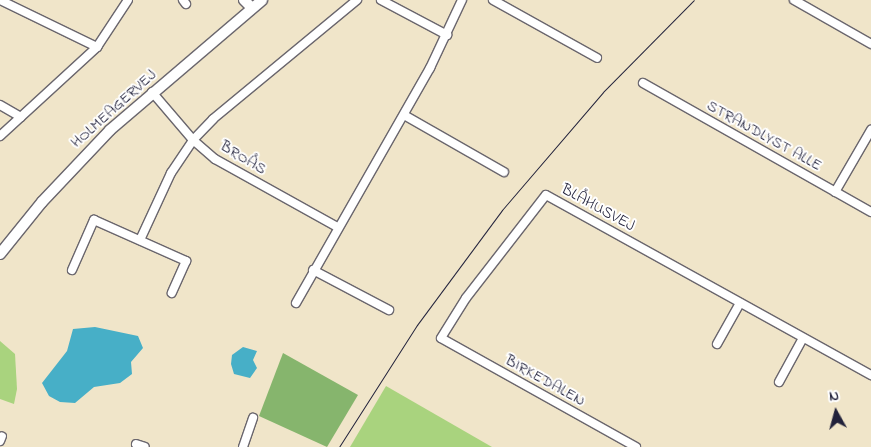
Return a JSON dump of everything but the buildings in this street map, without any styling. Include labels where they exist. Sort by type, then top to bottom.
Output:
[{"type":"street","points":[[0,0],[97,47]]},
{"type":"street","points":[[0,136],[97,47],[128,0]]},
{"type":"street","points":[[244,0],[252,8]]},
{"type":"street","name":"HOLMEAGERVEJ","points":[[0,254],[79,160],[152,92],[262,0]]},
{"type":"street","points":[[140,240],[171,173],[193,140],[213,119],[357,0]]},
{"type":"street","points":[[381,0],[447,35]]},
{"type":"street","points":[[296,303],[337,227],[404,115],[447,35],[462,0]]},
{"type":"street","points":[[493,0],[597,58]]},
{"type":"street","points":[[794,0],[871,44]]},
{"type":"street","name":"STRANDLYST ALLE","points":[[643,83],[871,212]]},
{"type":"street","name":"BROÅS","points":[[152,92],[193,140],[215,159],[337,227]]},
{"type":"street","points":[[0,105],[21,117]]},
{"type":"street","points":[[404,115],[504,172]]},
{"type":"street","points":[[835,192],[871,130]]},
{"type":"street","name":"BLÅHUSVEJ","points":[[441,338],[466,298],[546,195],[871,375]]},
{"type":"street","points":[[72,270],[94,220],[186,261],[172,293]]},
{"type":"street","points":[[314,270],[389,310]]},
{"type":"street","points":[[716,344],[740,303]]},
{"type":"street","name":"BIRKEDALEN","points":[[441,338],[636,447]]},
{"type":"street","points":[[779,382],[803,338]]},
{"type":"street","points":[[243,447],[253,418]]},
{"type":"street","points":[[136,444],[145,447]]},
{"type":"green space","points":[[0,341],[15,354],[17,389],[14,404],[0,399]]},
{"type":"green space","points":[[283,353],[358,395],[327,447],[259,416]]},
{"type":"green space","points":[[386,386],[492,447],[350,447]]},
{"type":"water","points":[[95,327],[138,336],[143,348],[131,362],[132,374],[120,383],[94,387],[75,403],[60,402],[49,396],[42,383],[67,351],[73,329]]},
{"type":"water","points":[[243,347],[257,351],[253,360],[257,368],[250,378],[234,374],[231,364],[232,355]]},
{"type":"tram line","points":[[339,447],[417,325],[502,210],[603,92],[694,0]]}]
